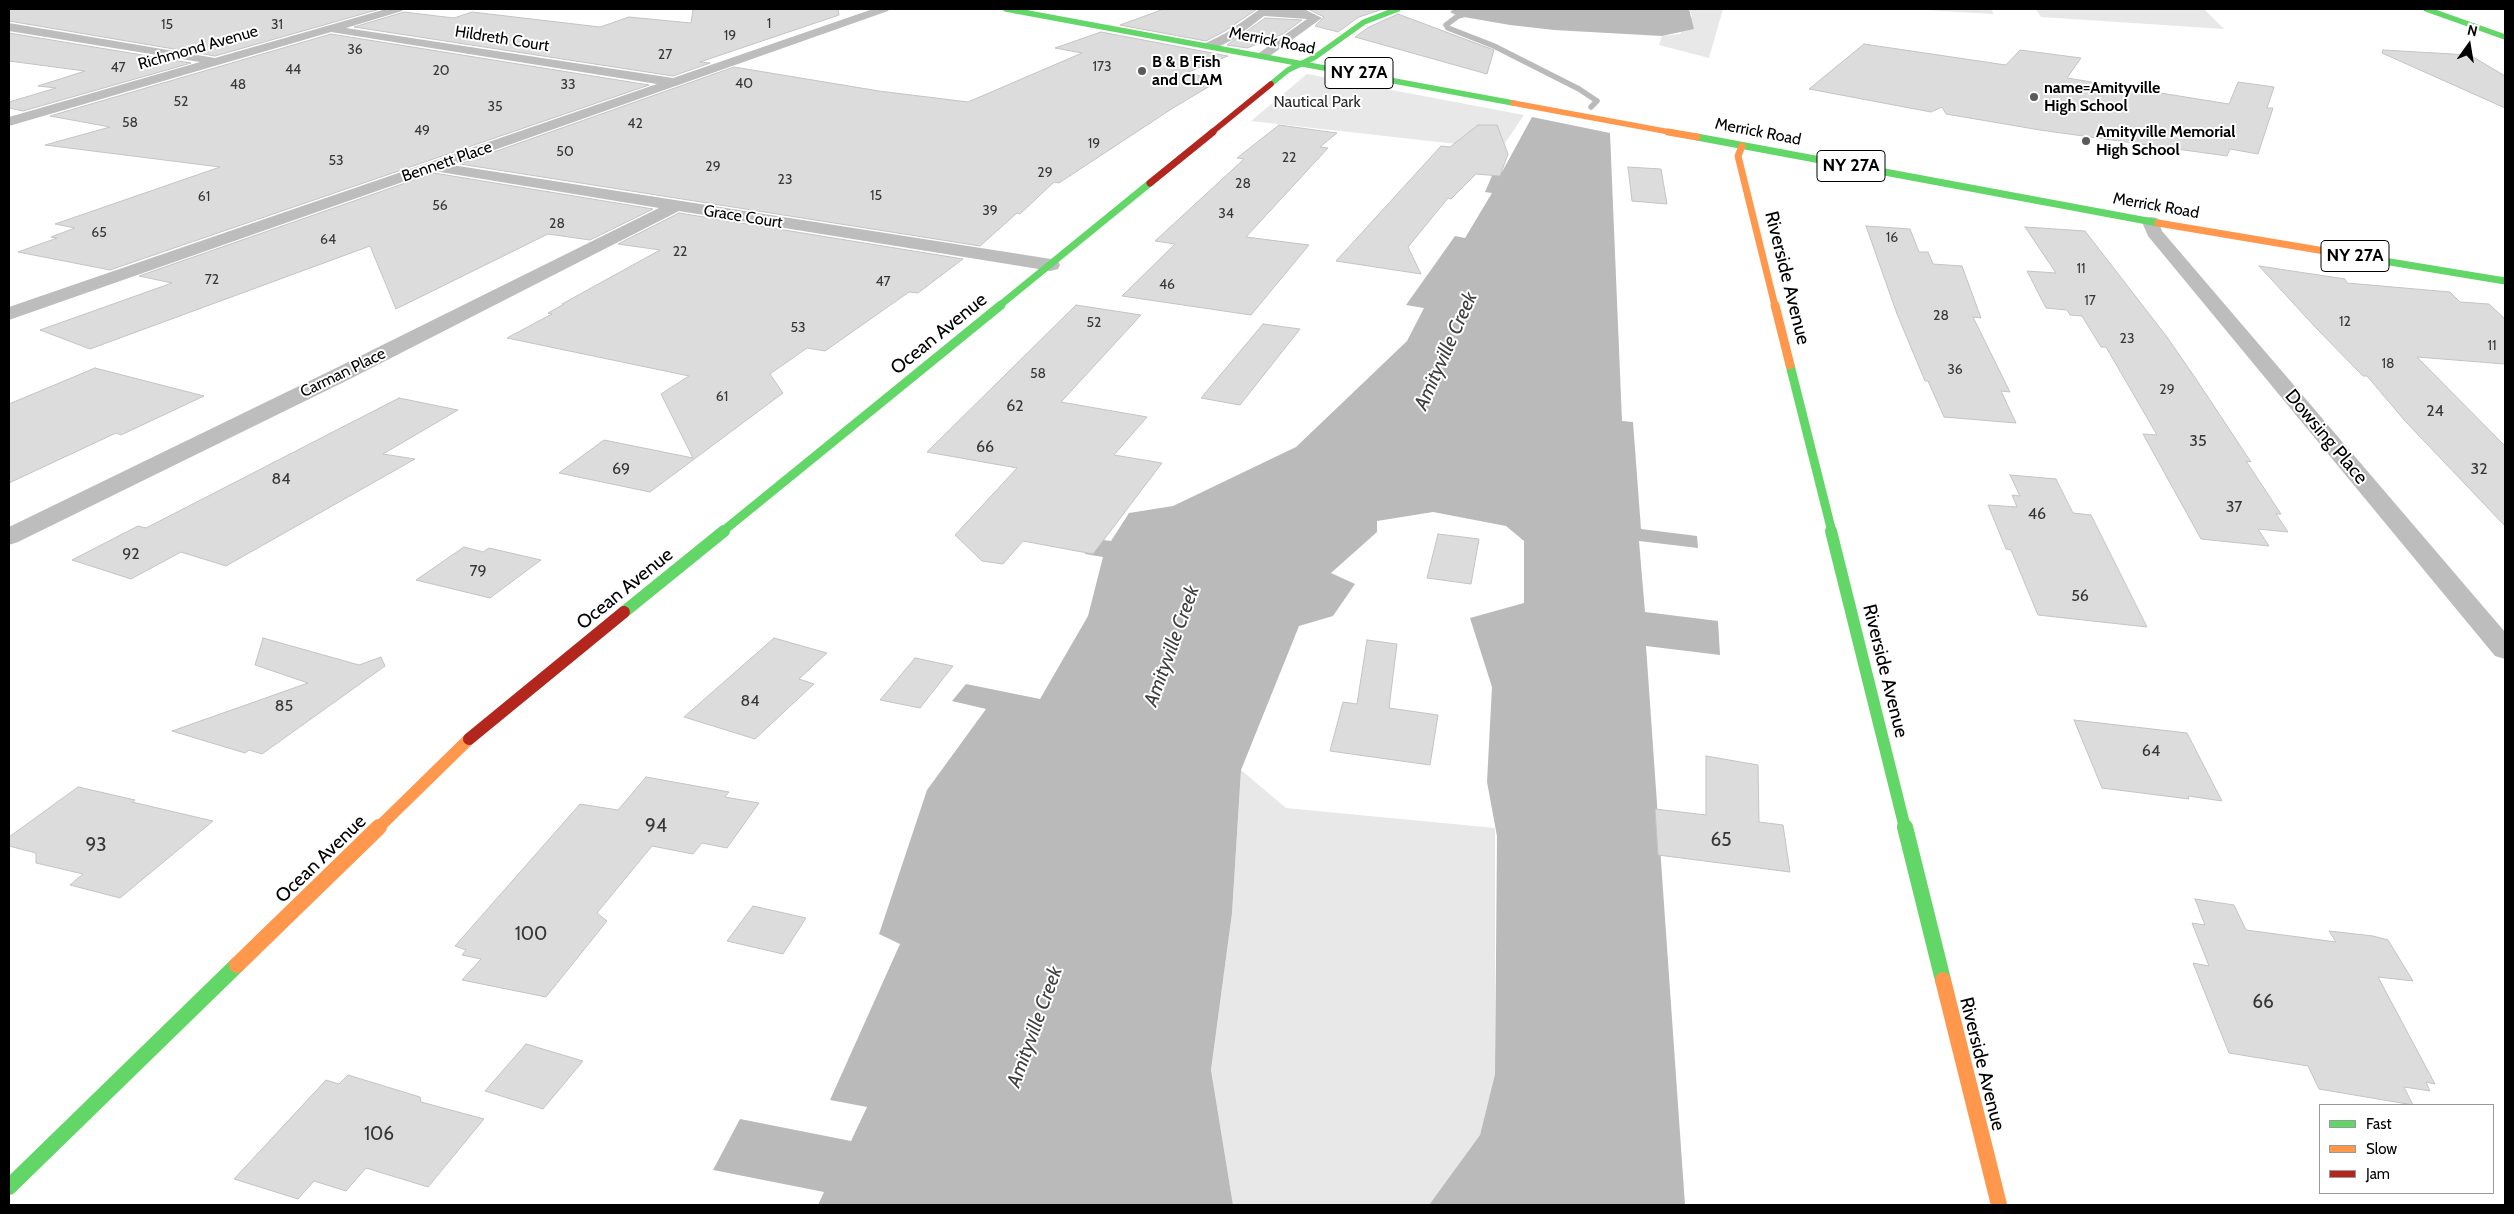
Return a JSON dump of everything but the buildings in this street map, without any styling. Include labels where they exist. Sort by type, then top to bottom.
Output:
[{"type":"street","name":"Richmond Avenue","points":[[9,122],[323,29],[398,9]]},
{"type":"street","name":"Bennett Place","points":[[9,314],[884,9]]},
{"type":"street","name":"Merrick Road","points":[[1006,9],[1262,55],[2151,222],[2505,282]]},
{"type":"street","name":"Ocean Avenue","points":[[9,1187],[471,737],[1052,265],[1288,70],[1315,57],[1364,22],[1398,9]]},
{"type":"street","points":[[2426,9],[2505,37]]},
{"type":"street","points":[[1210,46],[1230,36],[1261,10],[1306,14],[1316,18],[1262,55]]},
{"type":"street","points":[[9,27],[217,60]]},
{"type":"street","name":"Hildreth Court","points":[[323,29],[677,82]]},
{"type":"street","name":"Riverside Avenue","points":[[1742,146],[1738,156],[1999,1205]]},
{"type":"street","name":"Grace Court","points":[[434,166],[1052,265]]},
{"type":"street","name":"Carman Place","points":[[9,537],[334,378],[675,206]]},
{"type":"street","name":"Dowsing Place","points":[[2151,222],[2154,232],[2505,650]]},
{"type":"green space","points":[[1689,9],[1723,9],[1709,58],[1659,45],[1662,36],[1680,34],[1692,16]]},
{"type":"green space","points":[[1909,9],[1991,9],[1994,14]]},
{"type":"green space","points":[[2036,9],[2204,9],[2224,29],[2041,17]]},
{"type":"green space","name":"Nautical Park","points":[[1307,74],[1524,115],[1501,149],[1251,121]]},
{"type":"green space","points":[[1241,770],[1286,808],[1495,828],[1495,1074],[1480,1135],[1429,1205],[1233,1205],[1211,1070],[1232,913]]},
{"type":"water","points":[[1454,9],[1689,9],[1694,29],[1662,36],[1554,30],[1458,16],[1450,12]]},
{"type":"water","points":[[1532,117],[1610,133],[1622,421],[1633,422],[1641,529],[1697,536],[1698,548],[1639,541],[1645,612],[1718,621],[1720,655],[1646,646],[1685,1205],[1429,1205],[1480,1135],[1495,1074],[1497,836],[1487,782],[1492,687],[1470,618],[1524,603],[1524,541],[1506,526],[1433,512],[1377,521],[1377,532],[1331,573],[1355,584],[1333,616],[1299,626],[1241,770],[1232,913],[1211,1070],[1233,1205],[818,1205],[824,1192],[713,1170],[740,1119],[851,1141],[867,1107],[830,1100],[900,944],[879,934],[927,790],[986,709],[952,701],[966,684],[1040,699],[1088,616],[1103,557],[1085,554],[1095,539],[1111,541],[1129,513],[1173,506],[1296,447],[1407,341],[1424,308],[1406,305],[1455,236],[1465,238],[1492,193],[1485,192],[1494,171],[1502,172]]},
{"type":"waterway","name":"Amityville Creek","points":[[1485,9],[1458,16],[1446,25],[1448,28],[1494,46],[1579,89],[1597,101],[1591,107]]},
{"type":"traffic: fast","points":[[1006,9],[1513,103]]},
{"type":"traffic: fast","points":[[1271,84],[1288,70],[1315,57],[1364,22],[1398,9]]},
{"type":"traffic: fast","points":[[2426,9],[2505,37]]},
{"type":"traffic: fast","points":[[1697,137],[2158,223]]},
{"type":"traffic: fast","points":[[624,612],[1150,183]]},
{"type":"traffic: fast","points":[[2384,261],[2505,281]]},
{"type":"traffic: fast","points":[[1790,365],[1943,980]]},
{"type":"traffic: fast","points":[[9,1187],[237,965]]},
{"type":"traffic: slow","points":[[1513,103],[1697,137]]},
{"type":"traffic: slow","points":[[1742,146],[1738,156],[1790,365]]},
{"type":"traffic: slow","points":[[2158,223],[2384,261]]},
{"type":"traffic: slow","points":[[237,965],[469,739]]},
{"type":"traffic: slow","points":[[1943,980],[1999,1205]]},
{"type":"traffic: jam","points":[[1150,183],[1271,84]]},
{"type":"traffic: jam","points":[[469,739],[624,612]]},
{"type":"place","name":"B & B Fish and CLAM","points":[[1142,71]]},
{"type":"place","name":"name=Amityville High School","points":[[2034,97]]},
{"type":"place","name":"Amityville Memorial High School","points":[[2086,141]]}]
